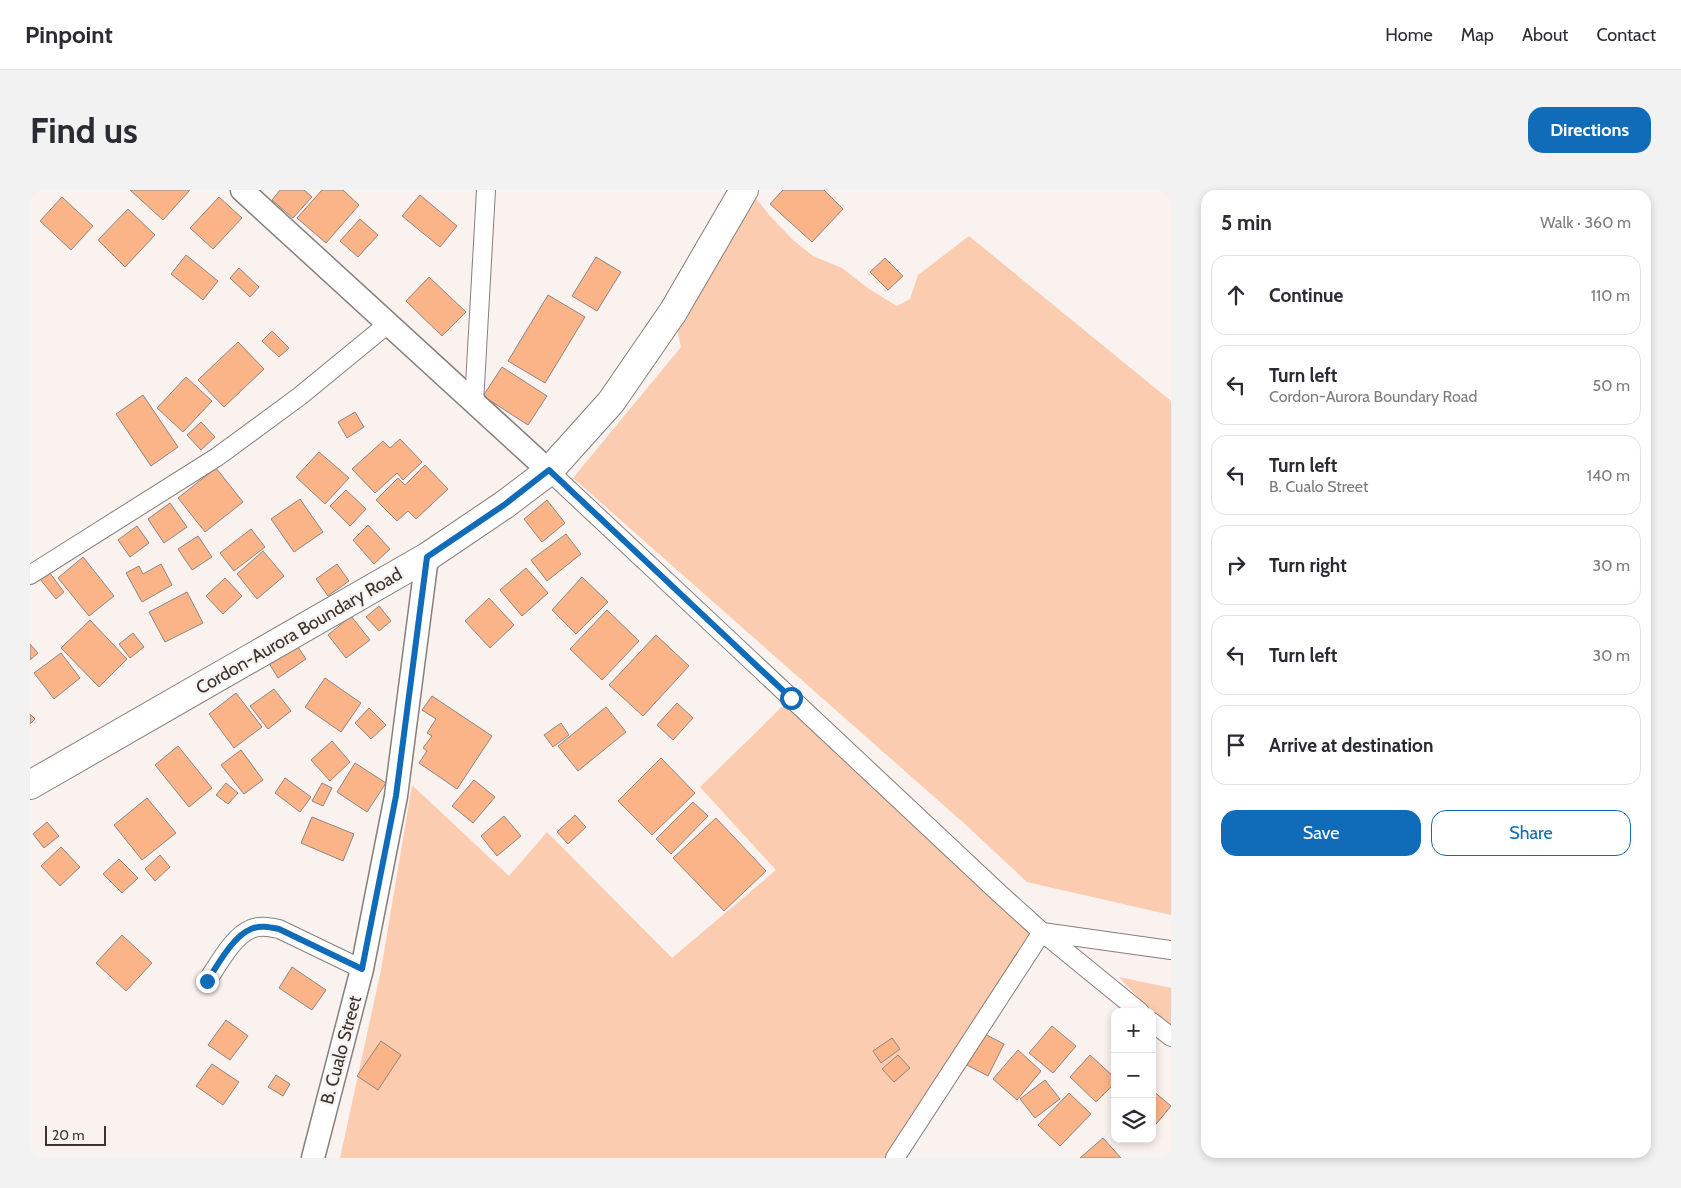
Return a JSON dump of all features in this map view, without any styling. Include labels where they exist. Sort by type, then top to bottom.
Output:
[{"type":"main road","name":"Cordon-Aurora Boundary Road","points":[[30,785],[427,557],[504,505],[549,470],[611,402],[673,312],[744,190]]},
{"type":"street","points":[[242,190],[549,470],[1042,932],[1135,1008]]},
{"type":"street","points":[[474,402],[486,190]]},
{"type":"street","points":[[30,575],[217,457],[300,396],[389,323]]},
{"type":"street","name":"B. Cualo Street","points":[[313,1158],[362,969],[396,796],[427,557]]},
{"type":"street","points":[[207,981],[237,938],[251,928],[265,926],[279,929],[362,969]]},
{"type":"street","points":[[1042,932],[1171,950]]},
{"type":"street","points":[[895,1158],[1042,932]]},
{"type":"street","points":[[1156,1025],[1171,1037]]},
{"type":"shaded area","points":[[749,190],[793,240],[813,256],[842,268],[869,289],[897,306],[910,299],[918,275],[969,236],[1171,401],[1171,915],[1027,882],[966,825],[573,478],[681,347],[673,312]]},
{"type":"shaded area","points":[[791,698],[1042,932],[895,1158],[340,1158],[381,970],[412,785],[509,876],[547,832],[672,958],[776,870],[700,787]]},
{"type":"shaded area","points":[[1119,977],[1171,988],[1171,1033],[1156,1017],[1156,1008],[1148,1008]]},
{"type":"building","points":[[130,190],[190,190],[163,220]]},
{"type":"building","points":[[280,190],[304,190],[312,197],[293,218],[272,200]]},
{"type":"building","points":[[322,190],[343,190],[359,205],[326,243],[297,218]]},
{"type":"building","points":[[783,190],[824,190],[843,209],[812,242],[770,204]]},
{"type":"building","points":[[420,195],[457,226],[440,247],[402,216]]},
{"type":"building","points":[[62,197],[93,226],[71,250],[40,221]]},
{"type":"building","points":[[219,197],[242,218],[213,249],[190,228]]},
{"type":"building","points":[[128,209],[155,235],[125,267],[98,240]]},
{"type":"building","points":[[360,219],[378,235],[358,257],[340,241]]},
{"type":"building","points":[[186,255],[218,281],[203,300],[171,274]]},
{"type":"building","points":[[596,257],[621,272],[597,311],[572,296]]},
{"type":"building","points":[[885,258],[903,276],[888,290],[870,272]]},
{"type":"building","points":[[239,268],[259,287],[250,297],[230,278]]},
{"type":"building","points":[[429,277],[466,312],[442,336],[406,301]]},
{"type":"building","points":[[548,295],[585,317],[545,383],[508,361]]},
{"type":"building","points":[[272,331],[289,348],[279,357],[262,341]]},
{"type":"building","points":[[238,342],[264,369],[224,407],[198,380]]},
{"type":"building","points":[[502,367],[547,396],[528,425],[483,396]]},
{"type":"building","points":[[186,377],[212,401],[183,432],[157,408]]},
{"type":"building","points":[[143,395],[178,447],[151,466],[116,414]]},
{"type":"building","points":[[355,412],[364,427],[347,438],[338,422]]},
{"type":"building","points":[[201,422],[215,437],[201,450],[187,435]]},
{"type":"building","points":[[400,439],[422,462],[403,480],[397,473],[375,493],[352,469],[383,441],[390,448]]},
{"type":"building","points":[[319,452],[349,478],[325,504],[296,477]]},
{"type":"building","points":[[425,465],[448,489],[416,519],[408,511],[397,521],[376,500],[398,478],[405,485]]},
{"type":"building","points":[[216,468],[243,502],[205,532],[178,498]]},
{"type":"building","points":[[346,490],[366,509],[350,526],[330,506]]},
{"type":"building","points":[[300,499],[323,532],[294,552],[271,519]]},
{"type":"building","points":[[547,500],[565,523],[542,542],[524,519]]},
{"type":"building","points":[[170,503],[187,527],[164,543],[148,519]]},
{"type":"building","points":[[368,525],[390,549],[374,564],[353,540]]},
{"type":"building","points":[[137,526],[149,543],[130,557],[118,540]]},
{"type":"building","points":[[251,529],[265,547],[234,571],[220,553]]},
{"type":"building","points":[[566,534],[581,554],[547,581],[531,560]]},
{"type":"building","points":[[198,536],[212,557],[192,570],[178,549]]},
{"type":"building","points":[[263,551],[284,576],[257,599],[237,574]]},
{"type":"building","points":[[83,557],[114,596],[89,616],[58,578]]},
{"type":"building","points":[[161,564],[172,585],[142,602],[126,573],[139,566],[143,574]]},
{"type":"building","points":[[337,564],[349,581],[328,596],[316,579]]},
{"type":"building","points":[[526,568],[548,593],[522,616],[500,590]]},
{"type":"building","points":[[49,572],[64,592],[56,599],[40,579]]},
{"type":"building","points":[[582,577],[608,602],[576,634],[552,610]]},
{"type":"building","points":[[225,578],[242,596],[223,614],[206,596]]},
{"type":"building","points":[[187,592],[203,623],[165,642],[149,612]]},
{"type":"building","points":[[489,598],[514,625],[490,648],[465,621]]},
{"type":"building","points":[[379,606],[391,621],[379,631],[366,617]]},
{"type":"building","points":[[607,610],[639,641],[602,680],[570,649]]},
{"type":"building","points":[[351,616],[370,640],[346,658],[328,635]]},
{"type":"building","points":[[90,620],[127,659],[99,687],[61,648]]},
{"type":"building","points":[[133,633],[144,647],[130,658],[119,644]]},
{"type":"building","points":[[656,635],[689,666],[643,716],[609,685]]},
{"type":"building","points":[[30,644],[38,653],[30,660]]},
{"type":"building","points":[[296,644],[306,659],[278,678],[269,663]]},
{"type":"building","points":[[61,653],[80,678],[54,699],[34,673]]},
{"type":"building","points":[[325,678],[361,703],[341,732],[305,707]]},
{"type":"building","points":[[274,689],[291,711],[268,729],[250,706]]},
{"type":"building","points":[[236,693],[262,727],[234,748],[209,714]]},
{"type":"building","points":[[432,696],[492,736],[457,789],[419,763],[427,751],[423,748],[432,736],[427,733],[436,719],[422,710]]},
{"type":"building","points":[[677,703],[693,718],[673,740],[657,725]]},
{"type":"building","points":[[606,707],[626,732],[578,771],[558,746]]},
{"type":"building","points":[[369,708],[386,725],[371,739],[355,723]]},
{"type":"building","points":[[30,714],[35,719],[30,724]]},
{"type":"building","points":[[561,723],[569,735],[553,747],[544,735]]},
{"type":"building","points":[[332,741],[350,762],[330,781],[311,760]]},
{"type":"building","points":[[178,746],[212,788],[189,807],[155,765]]},
{"type":"building","points":[[241,750],[263,780],[244,794],[221,765]]},
{"type":"building","points":[[661,758],[695,793],[652,835],[618,801]]},
{"type":"building","points":[[355,763],[386,783],[367,812],[337,792]]},
{"type":"building","points":[[285,778],[311,797],[300,812],[275,793]]},
{"type":"building","points":[[474,780],[495,797],[473,823],[452,806]]},
{"type":"building","points":[[226,783],[238,793],[228,804],[216,795]]},
{"type":"building","points":[[322,783],[332,788],[323,806],[312,801]]},
{"type":"building","points":[[147,798],[176,833],[142,860],[114,825]]},
{"type":"building","points":[[693,802],[708,816],[671,854],[656,839]]},
{"type":"building","points":[[575,815],[586,827],[568,844],[557,832]]},
{"type":"building","points":[[504,816],[521,836],[497,856],[481,836]]},
{"type":"building","points":[[312,817],[354,834],[343,861],[301,843]]},
{"type":"building","points":[[716,818],[766,871],[724,911],[673,858]]},
{"type":"building","points":[[47,822],[59,836],[44,848],[33,834]]},
{"type":"building","points":[[61,847],[80,867],[60,886],[41,866]]},
{"type":"building","points":[[160,855],[170,867],[155,881],[145,869]]},
{"type":"building","points":[[119,859],[138,878],[122,893],[103,874]]},
{"type":"building","points":[[122,935],[152,963],[126,991],[96,963]]},
{"type":"building","points":[[292,967],[326,990],[312,1010],[279,988]]},
{"type":"building","points":[[226,1020],[248,1036],[230,1060],[208,1045]]},
{"type":"building","points":[[1052,1026],[1076,1046],[1053,1073],[1029,1053]]},
{"type":"building","points":[[981,1032],[1004,1044],[988,1076],[965,1064]]},
{"type":"building","points":[[892,1038],[900,1049],[881,1063],[873,1051]]},
{"type":"building","points":[[381,1041],[401,1055],[378,1090],[357,1076]]},
{"type":"building","points":[[1018,1050],[1041,1071],[1017,1100],[993,1079]]},
{"type":"building","points":[[898,1055],[910,1068],[894,1082],[882,1069]]},
{"type":"building","points":[[1090,1055],[1111,1074],[1111,1087],[1096,1102],[1070,1077]]},
{"type":"building","points":[[212,1064],[239,1082],[223,1105],[196,1086]]},
{"type":"building","points":[[276,1075],[290,1084],[283,1096],[268,1087]]},
{"type":"building","points":[[1045,1080],[1060,1099],[1035,1118],[1020,1099]]},
{"type":"building","points":[[1069,1093],[1091,1114],[1060,1146],[1038,1125]]},
{"type":"building","points":[[1156,1093],[1171,1106],[1156,1124]]},
{"type":"building","points":[[1103,1138],[1121,1158],[1080,1158]]},
{"type":"route","points":[[207,981],[237,938],[251,928],[265,926],[279,929],[362,969],[396,796],[427,557],[504,505],[549,470],[791,698]]}]
